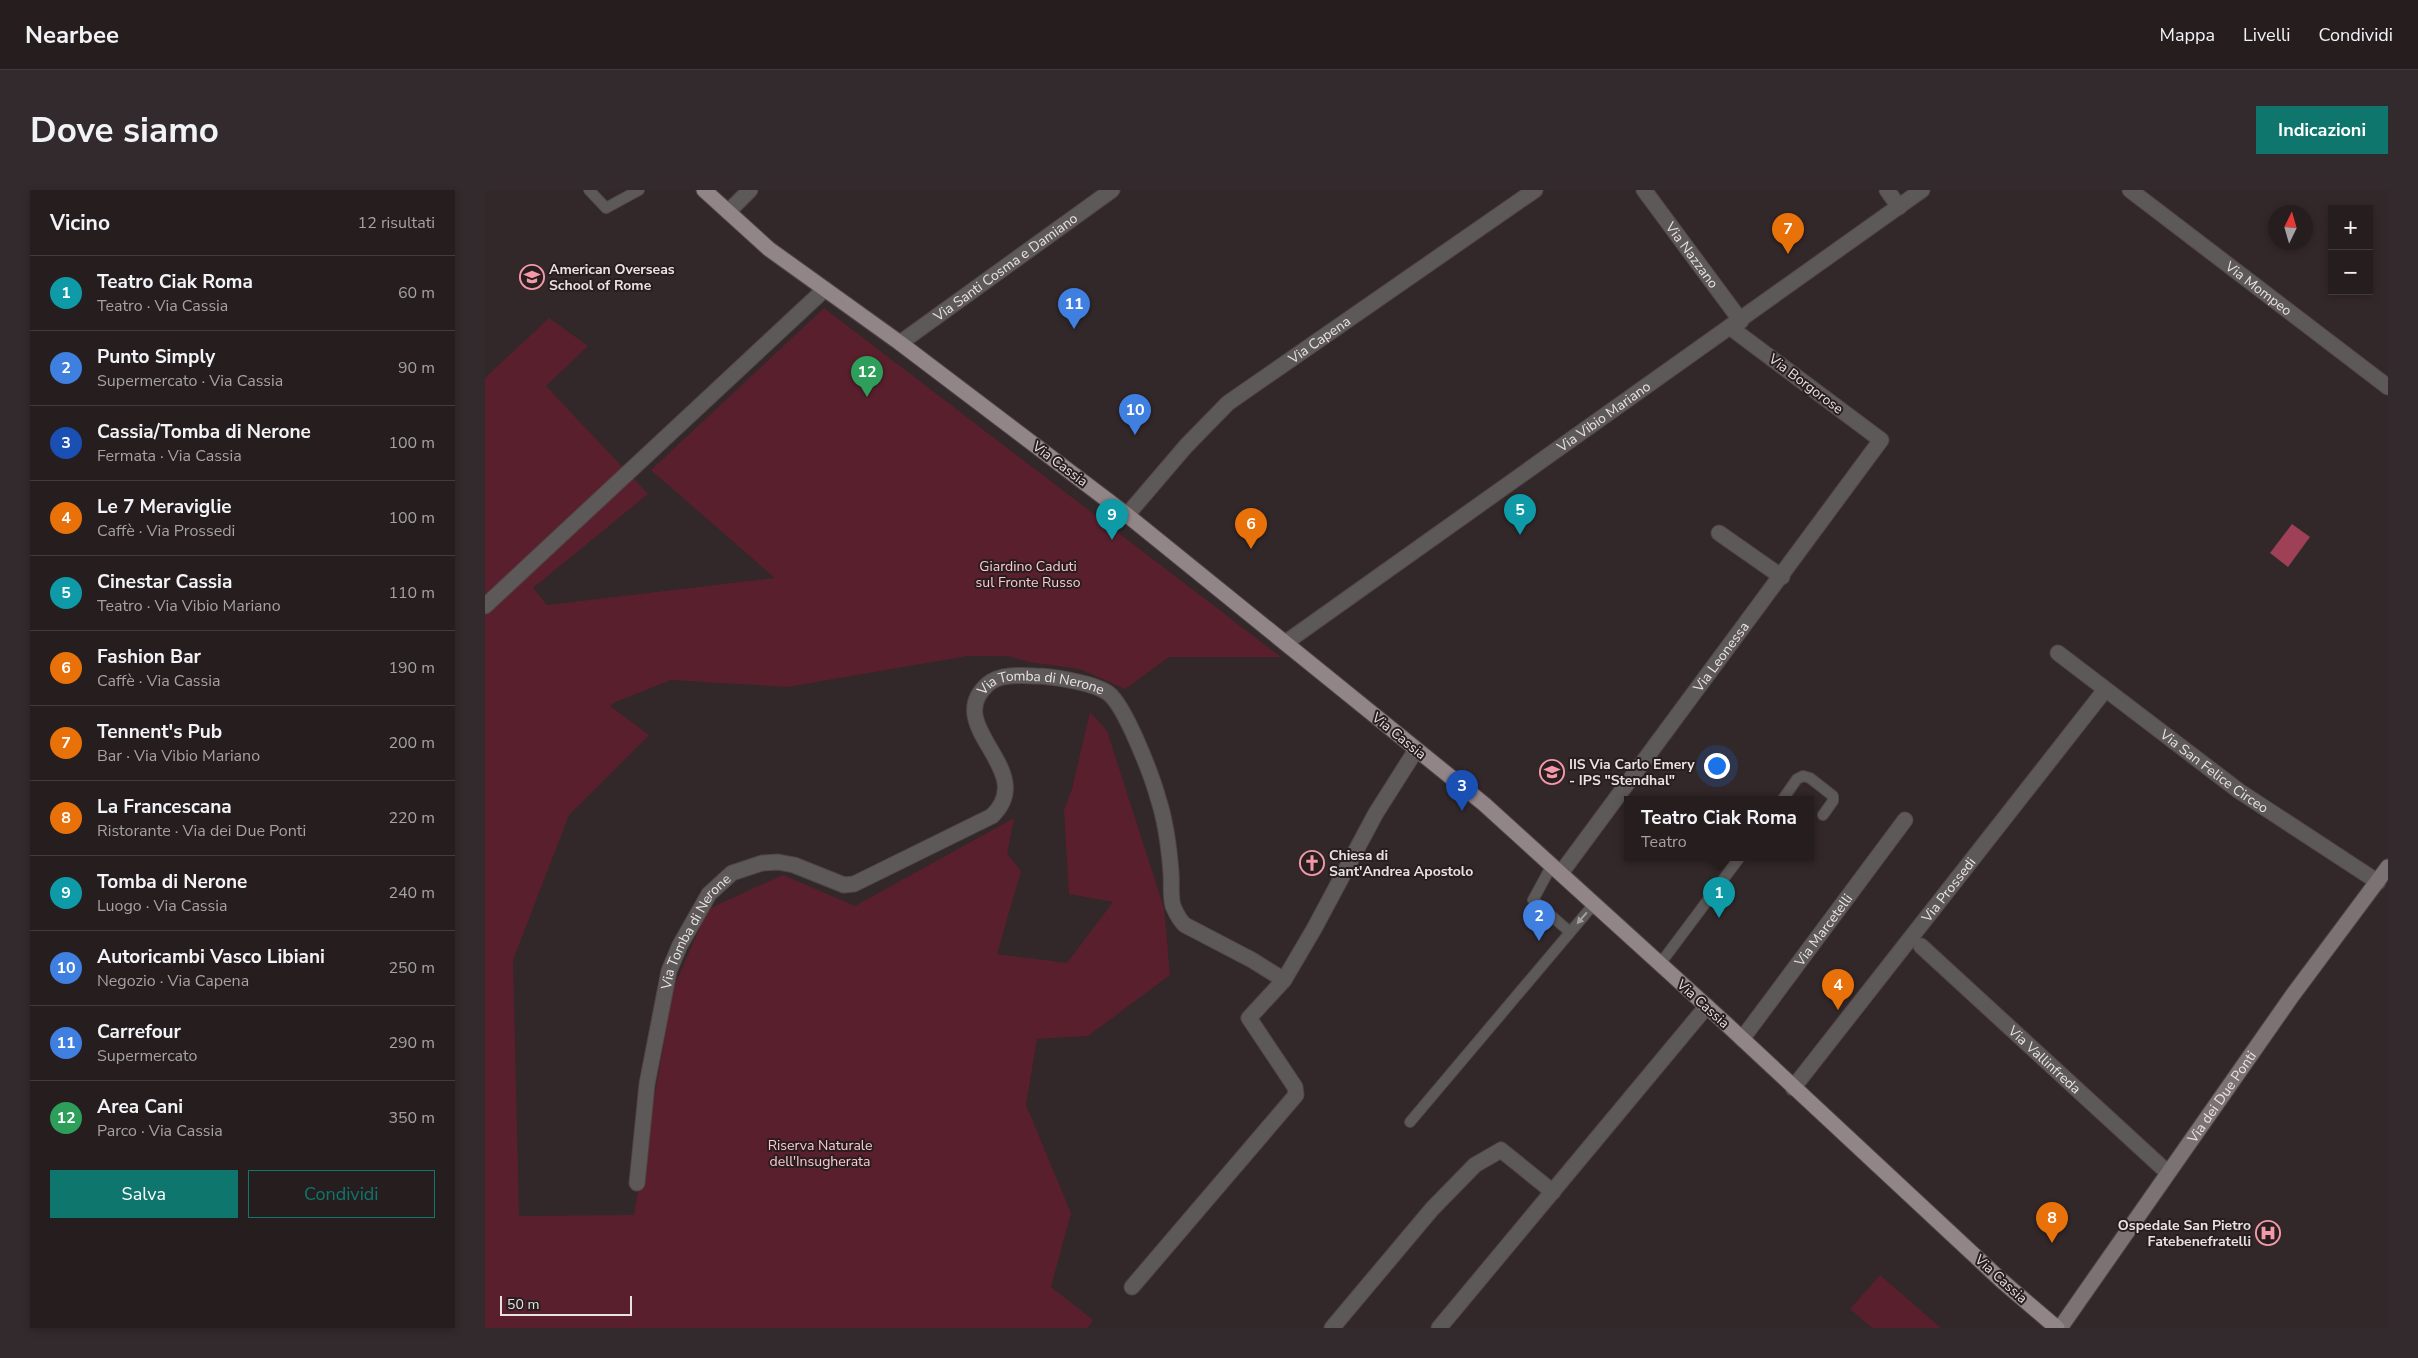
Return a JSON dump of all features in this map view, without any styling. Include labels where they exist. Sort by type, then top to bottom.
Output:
[{"type":"main road","name":"Via Cassia","points":[[704,190],[769,249],[900,343],[1127,515],[1484,804],[1707,1006],[2002,1281],[2058,1328]]},
{"type":"street","points":[[728,212],[750,190]]},
{"type":"street","name":"Via Santi Cosma e Damiano","points":[[900,343],[1112,190]]},
{"type":"street","name":"Via Capena","points":[[1127,515],[1186,446],[1228,403],[1535,190]]},
{"type":"street","name":"Via Nazzano","points":[[1645,190],[1736,324]]},
{"type":"street","points":[[1887,190],[1899,207]]},
{"type":"street","name":"Via Vibio Mariano","points":[[1285,643],[1922,190]]},
{"type":"street","name":"Via Mompeo","points":[[2130,190],[2388,387]]},
{"type":"street","points":[[485,606],[825,289]]},
{"type":"street","name":"Via Borgorose","points":[[1736,324],[1881,440]]},
{"type":"street","name":"Via Leonessa","points":[[1557,869],[1782,577],[1881,440]]},
{"type":"street","points":[[1719,533],[1782,577]]},
{"type":"street","name":"Via San Felice Circeo","points":[[2058,653],[2239,791],[2377,882]]},
{"type":"street","name":"Via Tomba di Nerone","points":[[637,1183],[647,1084],[668,976],[680,945],[709,894],[732,873],[762,863],[786,863],[844,885],[854,884],[992,816],[1002,803],[1005,781],[1002,769],[978,729],[974,715],[975,705],[980,693],[989,683],[999,678],[1041,676],[1095,687],[1111,696],[1143,754],[1160,804],[1169,847],[1173,904],[1178,917],[1185,925],[1252,960],[1284,980]]},
{"type":"street","name":"Via Prossedi","points":[[1793,1088],[2105,690]]},
{"type":"street","points":[[1132,1287],[1296,1094],[1295,1087],[1249,1018],[1284,980],[1314,929],[1376,813],[1416,750]]},
{"type":"street","name":"Via Marcetelli","points":[[1742,1039],[1905,820]]},
{"type":"street","name":"Via dei Due Ponti","points":[[2058,1328],[2292,996],[2388,867]]},
{"type":"street","name":"Via Vallinfreda","points":[[1921,946],[2167,1172]]},
{"type":"street","points":[[1439,1328],[1707,1006]]},
{"type":"street","points":[[1331,1328],[1426,1216],[1475,1165],[1501,1150],[1553,1192]]},
{"type":"lane","points":[[589,190],[606,208],[639,190]]},
{"type":"lane","points":[[1785,796],[1797,779],[1803,776],[1809,778],[1833,796],[1833,801],[1823,815]]},
{"type":"lane","points":[[1660,964],[1738,861]]},
{"type":"lane","points":[[1557,869],[1533,900],[1570,932]]},
{"type":"lane","points":[[1409,1122],[1594,904]]},
{"type":"green space","points":[[824,308],[1281,657],[1169,657],[1125,689],[1080,669],[1029,662],[1008,656],[967,656],[787,687],[671,680],[613,703],[610,706],[649,735],[569,815],[513,960],[519,1216],[634,1215],[673,989],[708,909],[783,875],[855,906],[1014,818],[1007,854],[1021,871],[997,954],[1067,963],[1113,902],[1069,894],[1064,810],[1072,789],[1090,712],[1107,731],[1164,908],[1170,975],[1088,1036],[1037,1039],[1026,1105],[1071,1213],[1051,1287],[1093,1320],[1088,1328],[485,1328],[485,378],[549,318],[588,346],[546,386],[648,494],[533,588],[547,605],[775,578],[651,470]]},
{"type":"green space","points":[[1880,1275],[1941,1328],[1872,1328],[1850,1309]]},
{"type":"shaded area","points":[[2292,524],[2310,537],[2288,567],[2270,553]]},
{"type":"place","name":"Tennent's Pub","points":[[1788,254]]},
{"type":"place","name":"American Overseas School of Rome","points":[[532,277]]},
{"type":"place","name":"Carrefour","points":[[1074,329]]},
{"type":"place","name":"Area Cani","points":[[867,397]]},
{"type":"place","name":"Autoricambi Vasco Libiani","points":[[1135,435]]},
{"type":"place","name":"Cinestar Cassia","points":[[1520,535]]},
{"type":"place","name":"Tomba di Nerone","points":[[1112,540]]},
{"type":"place","name":"Fashion Bar","points":[[1251,549]]},
{"type":"place","name":"IIS Via Carlo Emery - IPS \"Stendhal\"","points":[[1552,772]]},
{"type":"place","name":"Cassia/Tomba di Nerone","points":[[1462,811]]},
{"type":"place","name":"Chiesa di Sant'Andrea Apostolo","points":[[1312,863]]},
{"type":"place","name":"Teatro Ciak Roma","points":[[1719,918]]},
{"type":"place","name":"Punto Simply","points":[[1539,941]]},
{"type":"place","name":"Le 7 Meraviglie","points":[[1838,1010]]},
{"type":"place","name":"Ospedale San Pietro Fatebenefratelli","points":[[2268,1233]]},
{"type":"place","name":"La Francescana","points":[[2052,1243]]},
{"type":"park label","name":"Giardino Caduti sul Fronte Russo","points":[[1028,574]]},
{"type":"park label","name":"Riserva Naturale dell'Insugherata","points":[[820,1154]]}]
